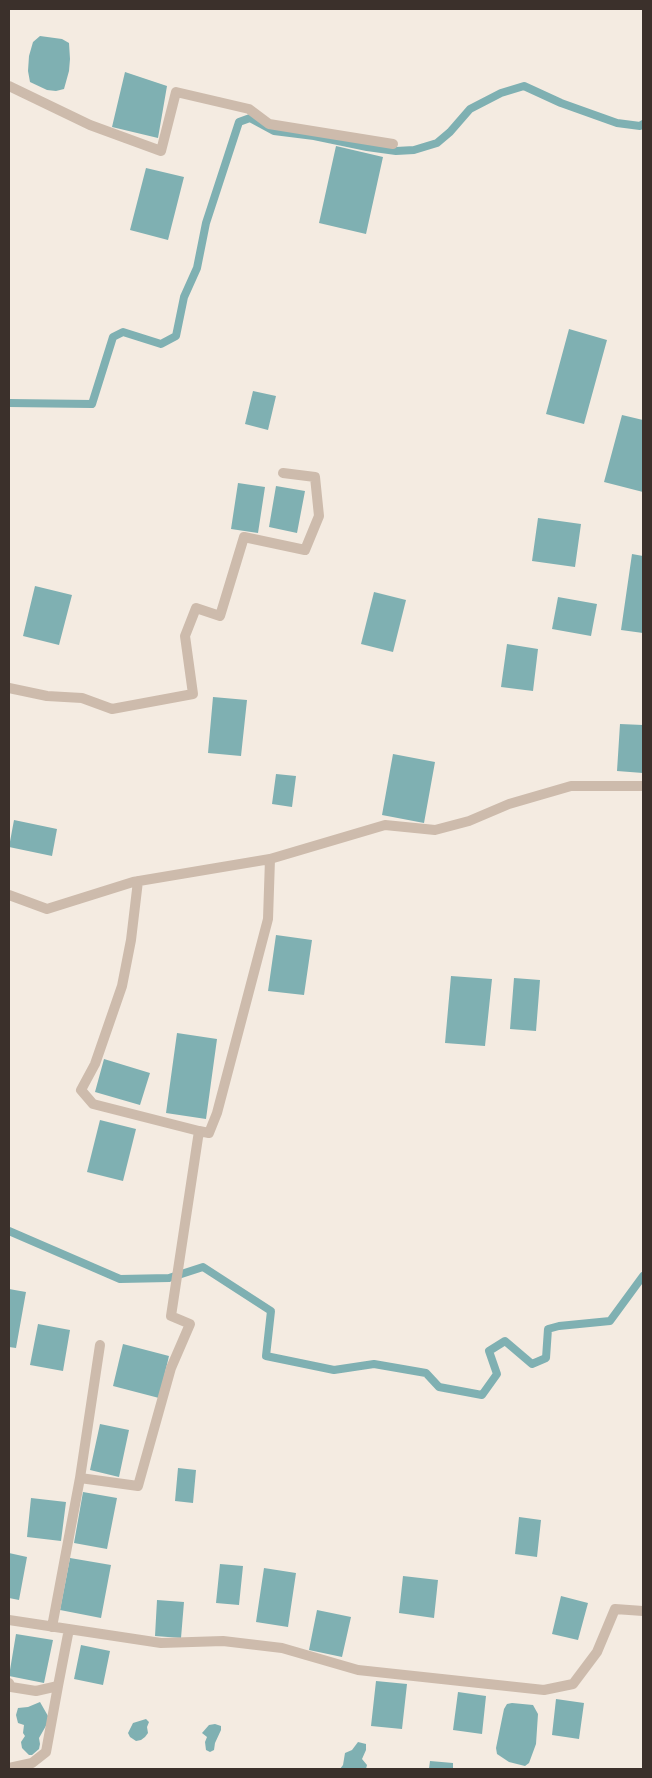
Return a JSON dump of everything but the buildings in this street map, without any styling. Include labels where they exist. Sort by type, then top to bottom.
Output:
[{"type":"street","points":[[9,86],[90,125],[161,151],[176,92],[249,109],[269,124],[393,144]]},
{"type":"street","points":[[9,688],[47,696],[82,698],[112,709],[193,694],[185,636],[196,608],[220,616],[244,537],[305,550],[319,516],[315,477],[283,473]]},
{"type":"street","points":[[9,895],[47,909],[138,881],[270,860],[385,826],[435,830],[469,821],[509,804],[571,786],[643,786]]},
{"type":"street","points":[[138,881],[132,940],[122,986],[95,1064],[81,1090],[93,1104],[209,1133],[218,1113],[268,919],[270,860]]},
{"type":"street","points":[[80,1478],[138,1486],[171,1368],[190,1324],[171,1316],[199,1131]]},
{"type":"street","points":[[52,1627],[80,1478],[100,1345]]},
{"type":"street","points":[[9,1620],[161,1644],[223,1641],[282,1648],[358,1670],[544,1690],[573,1684],[597,1652],[615,1609],[643,1611]]},
{"type":"street","points":[[9,1768],[32,1764],[46,1752],[69,1629]]},
{"type":"street","points":[[9,1684],[36,1691],[58,1686]]},
{"type":"water","points":[[40,36],[62,39],[69,43],[69,71],[64,89],[56,91],[47,90],[30,82],[28,71],[29,56],[33,42]]},
{"type":"water","points":[[125,72],[167,86],[158,138],[112,127]]},
{"type":"water","points":[[336,146],[383,157],[366,234],[319,223]]},
{"type":"water","points":[[146,168],[184,177],[168,240],[130,230]]},
{"type":"water","points":[[569,329],[607,340],[584,424],[546,414]]},
{"type":"water","points":[[253,391],[276,396],[268,430],[245,424]]},
{"type":"water","points":[[622,415],[643,420],[643,492],[604,482]]},
{"type":"water","points":[[238,483],[265,487],[258,533],[231,529]]},
{"type":"water","points":[[276,486],[305,491],[297,533],[269,527]]},
{"type":"water","points":[[538,518],[581,524],[575,567],[532,561]]},
{"type":"water","points":[[632,554],[643,556],[643,633],[621,630]]},
{"type":"water","points":[[35,586],[72,595],[59,645],[23,636]]},
{"type":"water","points":[[374,592],[406,600],[393,652],[361,644]]},
{"type":"water","points":[[558,597],[597,604],[591,636],[552,629]]},
{"type":"water","points":[[507,644],[538,649],[533,691],[501,687]]},
{"type":"water","points":[[213,697],[247,700],[241,756],[208,753]]},
{"type":"water","points":[[620,724],[643,725],[643,773],[617,771]]},
{"type":"water","points":[[393,754],[435,762],[424,823],[382,815]]},
{"type":"water","points":[[276,774],[296,776],[292,807],[272,804]]},
{"type":"water","points":[[14,820],[57,829],[52,856],[9,847]]},
{"type":"water","points":[[276,935],[312,940],[304,995],[268,991]]},
{"type":"water","points":[[451,976],[492,979],[485,1046],[445,1043]]},
{"type":"water","points":[[514,978],[540,980],[536,1031],[510,1029]]},
{"type":"water","points":[[177,1033],[217,1039],[206,1119],[166,1113]]},
{"type":"water","points":[[104,1059],[150,1073],[140,1105],[95,1092]]},
{"type":"water","points":[[100,1120],[136,1129],[123,1181],[87,1172]]},
{"type":"water","points":[[9,1289],[26,1292],[16,1348],[9,1347]]},
{"type":"water","points":[[38,1324],[70,1330],[63,1371],[30,1365]]},
{"type":"water","points":[[123,1344],[169,1356],[159,1398],[113,1386]]},
{"type":"water","points":[[100,1424],[129,1430],[119,1477],[90,1470]]},
{"type":"water","points":[[178,1468],[196,1470],[193,1503],[175,1501]]},
{"type":"water","points":[[83,1492],[117,1498],[107,1549],[74,1543]]},
{"type":"water","points":[[31,1498],[66,1502],[61,1541],[27,1537]]},
{"type":"water","points":[[519,1517],[541,1520],[537,1557],[515,1554]]},
{"type":"water","points":[[9,1553],[27,1557],[19,1600],[9,1598]]},
{"type":"water","points":[[70,1558],[111,1565],[101,1618],[60,1610]]},
{"type":"water","points":[[220,1564],[243,1566],[239,1605],[216,1603]]},
{"type":"water","points":[[264,1568],[296,1573],[288,1627],[256,1622]]},
{"type":"water","points":[[403,1576],[438,1580],[434,1618],[399,1613]]},
{"type":"water","points":[[561,1596],[588,1603],[578,1640],[552,1634]]},
{"type":"water","points":[[157,1600],[184,1602],[181,1638],[155,1636]]},
{"type":"water","points":[[317,1610],[351,1617],[342,1657],[309,1650]]},
{"type":"water","points":[[16,1634],[53,1640],[44,1683],[9,1676]]},
{"type":"water","points":[[81,1645],[110,1651],[103,1685],[74,1679]]},
{"type":"water","points":[[376,1681],[407,1684],[402,1729],[371,1726]]},
{"type":"water","points":[[458,1692],[486,1696],[482,1734],[453,1730]]},
{"type":"water","points":[[556,1699],[584,1703],[579,1739],[552,1735]]},
{"type":"water","points":[[40,1702],[48,1716],[47,1724],[39,1738],[39,1749],[32,1755],[29,1755],[22,1748],[21,1742],[25,1736],[23,1733],[24,1725],[18,1723],[16,1715],[18,1708],[28,1707]]},
{"type":"water","points":[[507,1704],[533,1705],[538,1714],[536,1744],[529,1763],[525,1766],[509,1762],[497,1754],[496,1748],[504,1709]]},
{"type":"water","points":[[146,1719],[149,1722],[147,1727],[148,1733],[141,1740],[136,1741],[128,1733],[133,1723]]},
{"type":"water","points":[[209,1725],[221,1726],[221,1730],[214,1750],[210,1752],[206,1750],[205,1742],[207,1737],[202,1733]]},
{"type":"water","points":[[358,1742],[366,1744],[366,1750],[362,1759],[367,1765],[366,1769],[340,1769],[343,1765],[345,1753],[352,1750]]},
{"type":"water","points":[[430,1761],[453,1763],[453,1769],[429,1769]]},
{"type":"waterway","points":[[9,403],[92,404],[113,337],[123,332],[161,344],[176,336],[184,297],[197,268],[206,223],[239,122],[250,118],[274,131],[314,136],[396,151],[414,150],[437,143],[450,132],[470,109],[501,93],[524,86],[561,103],[617,123],[640,126],[643,124]]},
{"type":"waterway","points":[[9,1231],[120,1279],[169,1278],[203,1267],[271,1311],[266,1356],[334,1370],[374,1364],[426,1373],[439,1387],[482,1395],[497,1374],[489,1351],[505,1341],[532,1364],[546,1358],[548,1329],[559,1326],[610,1321],[643,1276]]}]
